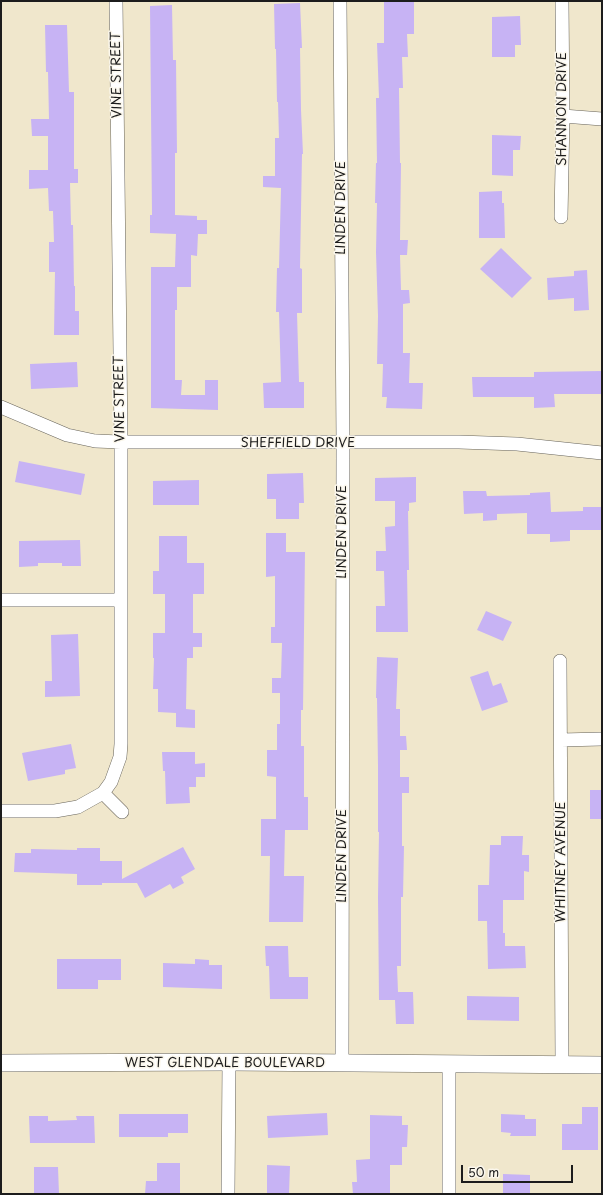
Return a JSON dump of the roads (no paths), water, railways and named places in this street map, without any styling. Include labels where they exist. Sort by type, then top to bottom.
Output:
[{"type":"street","name":"VINE STREET","points":[[103,793],[111,782],[120,757],[121,744],[121,442],[116,1]]},
{"type":"street","name":"LINDEN DRIVE","points":[[340,1],[342,1063]]},
{"type":"street","name":"SHANNON DRIVE","points":[[561,217],[563,116],[562,1]]},
{"type":"street","points":[[563,116],[602,119]]},
{"type":"street","name":"SHEFFIELD DRIVE","points":[[1,407],[67,435],[95,442],[459,442],[503,444],[602,453]]},
{"type":"street","points":[[1,600],[120,600]]},
{"type":"street","name":"WHITNEY AVENUE","points":[[560,661],[562,1064]]},
{"type":"street","points":[[561,740],[602,739]]},
{"type":"street","points":[[1,811],[55,811],[78,807],[103,793],[122,812]]},
{"type":"street","points":[[228,1194],[229,1062]]},
{"type":"street","name":"WEST GLENDALE BOULEVARD","points":[[1,1063],[229,1062],[602,1064]]},
{"type":"street","points":[[449,1063],[449,1194]]}]
